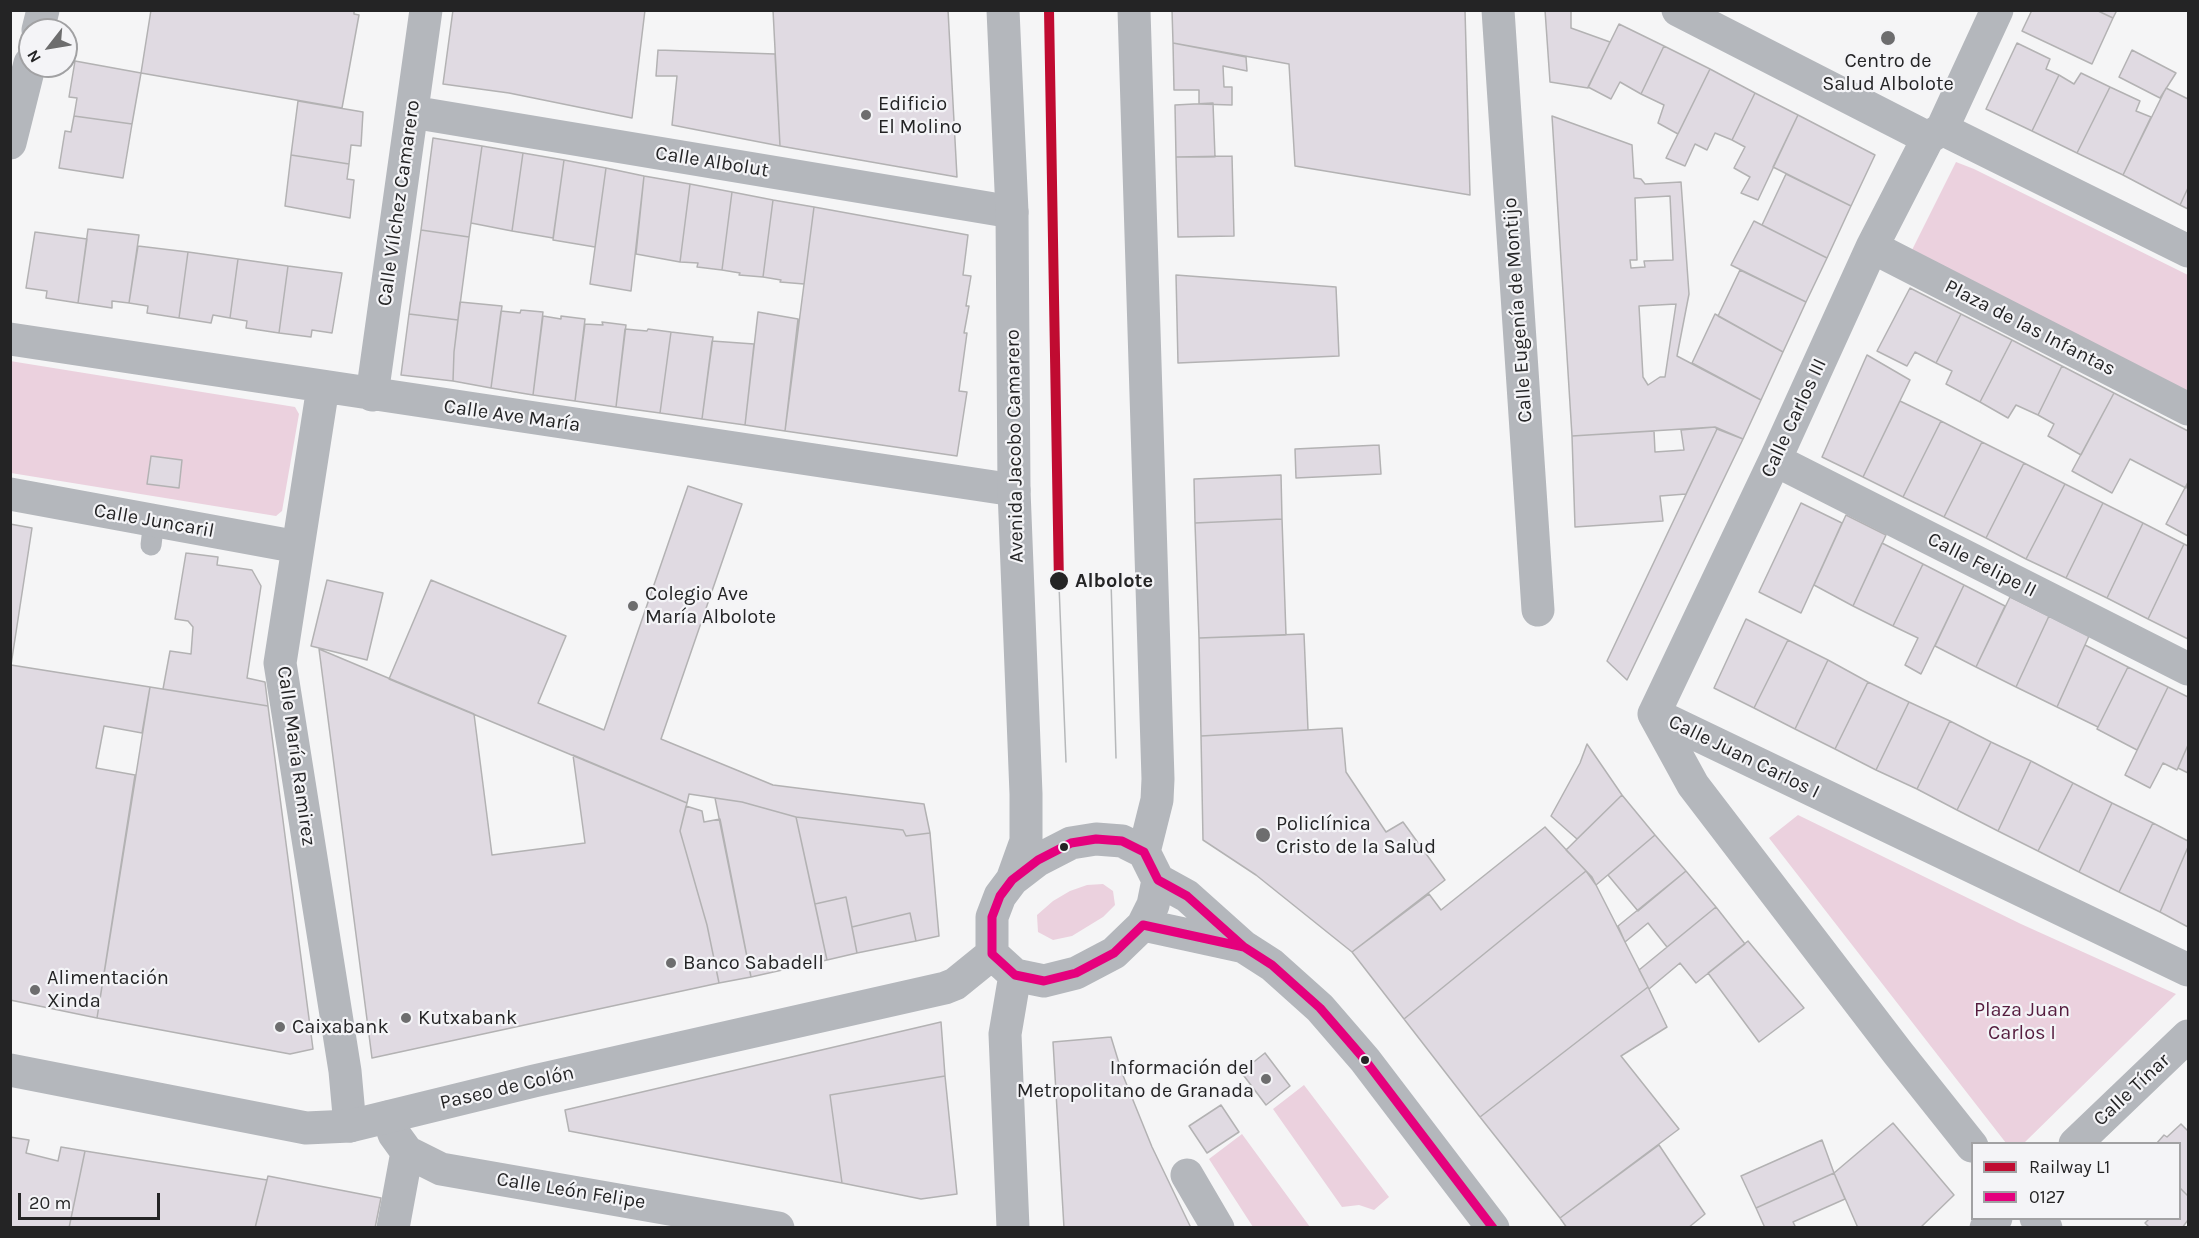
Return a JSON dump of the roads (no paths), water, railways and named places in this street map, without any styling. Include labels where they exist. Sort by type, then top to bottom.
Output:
[{"type":"street","name":"Calle Vílchez Camarero","points":[[372,395],[426,10]]},
{"type":"street","name":"Avenida Jacobo Camarero","points":[[1003,10],[1012,212],[1014,490],[1026,794],[1026,841],[1012,880]]},
{"type":"street","points":[[1004,965],[1044,981],[1076,974],[1114,953],[1143,925],[1153,905],[1151,866],[1158,779],[1134,10]]},
{"type":"street","name":"Calle Eugenía de Montijo","points":[[1498,10],[1538,610]]},
{"type":"street","points":[[1678,10],[2188,251]]},
{"type":"street","name":"Calle Carlos III","points":[[1654,714],[1775,460],[1872,247],[1935,133],[1997,10]]},
{"type":"street","points":[[10,143],[26,78]]},
{"type":"street","name":"Calle Albolut","points":[[412,112],[1012,212]]},
{"type":"street","name":"Plaza de las Infantas","points":[[1872,247],[2188,409]]},
{"type":"street","name":"Calle Ave María","points":[[10,339],[1014,490]]},
{"type":"street","name":"Calle María Ramirez","points":[[323,387],[280,663],[345,1071],[350,1126]]},
{"type":"street","name":"Calle Felipe II","points":[[1775,460],[2188,669]]},
{"type":"street","name":"Calle Juncaril","points":[[10,494],[152,533],[298,547]]},
{"type":"street","name":"Calle Juan Carlos I","points":[[1654,714],[2188,970]]},
{"type":"street","name":"Calle Juan Carlos I","points":[[1654,714],[1693,785],[1971,1145]]},
{"type":"street","points":[[1013,1227],[1004,965],[992,917],[999,896],[1012,880],[1038,860],[1071,843],[1096,839],[1122,842],[1244,947],[1272,965],[1320,1008],[1365,1060],[1493,1227]]},
{"type":"street","points":[[1143,925],[1244,947]]},
{"type":"street","name":"Paseo de Colón","points":[[10,1070],[306,1128],[350,1126],[534,1081],[945,988],[1004,965]]},
{"type":"street","name":"Calle Tínar","points":[[2076,1142],[2188,1036]]},
{"type":"street","points":[[388,1117],[394,1134],[407,1152],[393,1227]]},
{"type":"street","name":"Calle León Felipe","points":[[407,1152],[441,1169],[778,1227]]},
{"type":"street","points":[[1187,1175],[1218,1227]]},
{"type":"tram line","points":[[1111,580],[1116,758]]},
{"type":"tram line","points":[[1059,585],[1066,762]]},
{"type":"rail line","name":"L1","points":[[1049,10],[1059,585]]},
{"type":"place","name":"Centro de Salud Albolote","points":[[1888,38]]},
{"type":"place","name":"Edificio El Molino","points":[[866,115]]},
{"type":"place","name":"Albolote","points":[[1059,581]]},
{"type":"place","name":"Colegio Ave María Albolote","points":[[633,606]]},
{"type":"place","name":"Policlínica Cristo de la Salud","points":[[1263,835]]},
{"type":"place","name":"Banco Sabadell","points":[[671,963]]},
{"type":"place","name":"Alimentación Xinda","points":[[35,990]]},
{"type":"place","name":"Kutxabank","points":[[406,1018]]},
{"type":"place","name":"Caixabank","points":[[280,1027]]},
{"type":"place","name":"Información del Metropolitano de Granada","points":[[1266,1079]]},
{"type":"park label","name":"Plaza Juan Carlos I","points":[[2022,1022]]}]
